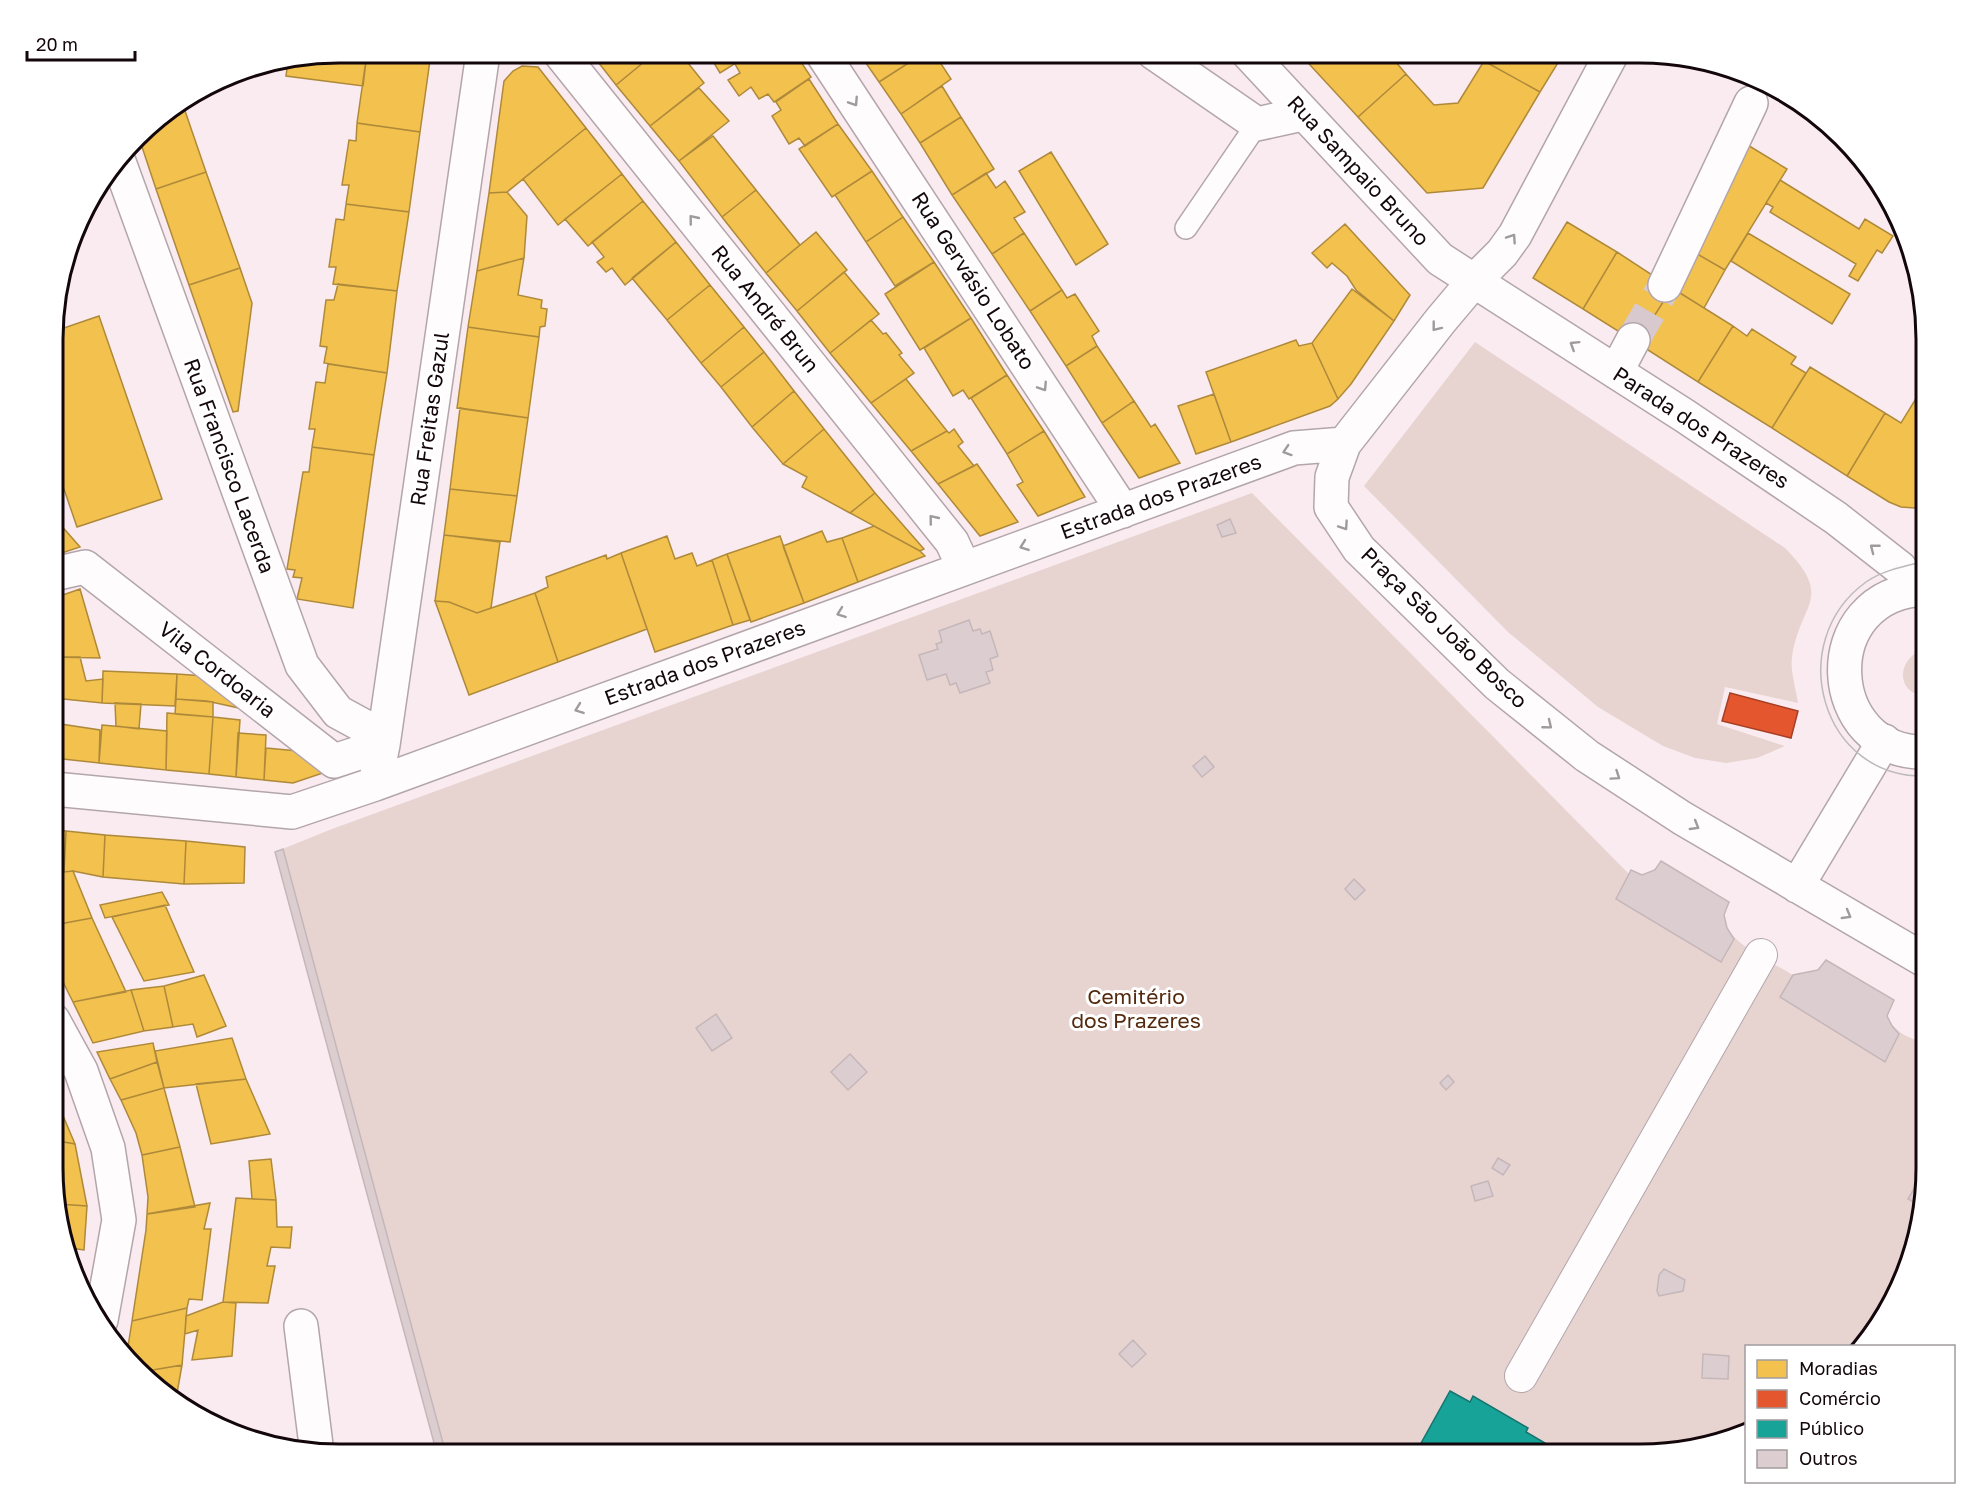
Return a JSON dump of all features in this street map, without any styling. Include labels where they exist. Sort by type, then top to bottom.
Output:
[{"type":"street","name":"Rua Freitas Gazul","points":[[375,784],[481,63]]},
{"type":"street","name":"Rua André Brun","points":[[568,63],[952,542],[964,568]]},
{"type":"street","name":"Rua Gervásio Lobato","points":[[829,63],[1123,511]]},
{"type":"street","points":[[1169,63],[1257,124],[1304,114]]},
{"type":"street","name":"Rua Sampaio Bruno","points":[[1257,63],[1440,259],[1473,282]]},
{"type":"street","name":"Praça São João Bosco","points":[[1607,63],[1515,235],[1502,253],[1473,282],[1344,444],[1332,477],[1331,507],[1359,549],[1497,684],[1587,756],[1682,819],[1916,955]]},
{"type":"street","points":[[1665,285],[1751,103]]},
{"type":"street","name":"Rua Francisco Lacerda","points":[[121,170],[302,665],[338,712],[383,741]]},
{"type":"street","name":"Parada dos Prazeres","points":[[1473,282],[1616,372],[1836,518],[1900,568],[1916,584]]},
{"type":"street","points":[[1616,372],[1633,340]]},
{"type":"street","name":"Estrada dos Prazeres","points":[[63,790],[292,812],[375,784],[1294,448],[1344,444]]},
{"type":"street","name":"Vila Cordoaria","points":[[63,572],[85,567],[334,761],[383,741]]},
{"type":"street","points":[[1916,590],[1897,594],[1881,602],[1866,614],[1855,628],[1848,645],[1844,672],[1849,699],[1857,716],[1869,730],[1900,749],[1916,751]]},
{"type":"street","points":[[1797,886],[1884,741]]},
{"type":"street","points":[[1521,1376],[1761,955]]},
{"type":"street","points":[[63,1037],[81,1071],[108,1148],[119,1220],[103,1310]]},
{"type":"street","points":[[301,1326],[316,1443]]},
{"type":"lane","points":[[1186,228],[1257,124]]},
{"type":"green space","points":[[1475,342],[1785,548],[1800,565],[1811,590],[1810,601],[1792,657],[1792,674],[1798,703],[1725,687],[1717,724],[1785,746],[1757,758],[1726,763],[1695,758],[1663,746],[1598,707],[1508,632],[1364,486]]},
{"type":"green space","name":"Cemitério dos Prazeres","points":[[1252,493],[1629,874],[1647,873],[1661,861],[1729,902],[1724,915],[1731,934],[1762,958],[1793,975],[1818,970],[1826,960],[1894,1000],[1887,1016],[1903,1034],[1916,1040],[1916,1168],[1914,1204],[1907,1239],[1888,1290],[1851,1345],[1745,1345],[1745,1423],[1711,1435],[1676,1442],[1640,1444],[434,1444],[275,852],[332,829]]},
{"type":"green space","points":[[1916,653],[1916,694],[1909,689],[1903,676],[1907,661]]},
{"type":"building: Moradias","points":[[366,63],[363,86],[286,76],[287,68],[303,65]]},
{"type":"building: Moradias","points":[[366,63],[430,63],[420,132],[357,123]]},
{"type":"building: Moradias","points":[[599,63],[643,63],[616,85]]},
{"type":"building: Moradias","points":[[643,63],[688,63],[704,83],[650,126],[616,85]]},
{"type":"building: Moradias","points":[[714,63],[736,63],[720,73]]},
{"type":"building: Moradias","points":[[802,63],[811,77],[774,102],[768,94],[759,99],[751,87],[739,96],[728,80],[740,73],[735,64]]},
{"type":"building: Moradias","points":[[866,63],[908,63],[879,82]]},
{"type":"building: Moradias","points":[[908,63],[941,63],[951,79],[901,114],[879,82]]},
{"type":"building: Moradias","points":[[1308,63],[1397,63],[1406,74],[1358,117]]},
{"type":"building: Moradias","points":[[1483,63],[1488,63],[1540,92],[1483,188],[1427,193],[1358,117],[1406,74],[1434,105],[1458,103]]},
{"type":"building: Moradias","points":[[1488,63],[1558,63],[1540,92]]},
{"type":"building: Moradias","points":[[522,66],[538,67],[586,128],[507,192],[489,193],[504,81],[513,71]]},
{"type":"building: Moradias","points":[[809,79],[838,124],[805,146],[799,138],[789,144],[772,116],[781,110],[776,102]]},
{"type":"building: Moradias","points":[[942,86],[961,117],[920,143],[901,114]]},
{"type":"building: Moradias","points":[[699,88],[729,121],[679,161],[650,126]]},
{"type":"building: Moradias","points":[[185,111],[206,172],[156,189],[142,146]]},
{"type":"building: Moradias","points":[[961,117],[994,169],[952,195],[920,143]]},
{"type":"building: Moradias","points":[[357,123],[420,132],[409,212],[346,204],[349,185],[342,185],[349,140],[356,141]]},
{"type":"building: Moradias","points":[[838,124],[872,171],[832,197],[799,149]]},
{"type":"building: Moradias","points":[[586,128],[622,174],[558,225],[523,179]]},
{"type":"building: Moradias","points":[[713,136],[756,190],[722,217],[679,161]]},
{"type":"building: Moradias","points":[[1746,144],[1787,169],[1725,270],[1692,251]]},
{"type":"building: Moradias","points":[[1051,152],[1108,244],[1076,265],[1019,171]]},
{"type":"building: Moradias","points":[[872,171],[903,217],[866,242],[835,195]]},
{"type":"building: Moradias","points":[[206,172],[240,268],[189,285],[156,189]]},
{"type":"building: Moradias","points":[[986,173],[996,188],[1005,181],[1025,212],[1014,218],[1024,233],[992,254],[952,195]]},
{"type":"building: Moradias","points":[[622,174],[643,201],[588,246],[565,219]]},
{"type":"building: Moradias","points":[[1780,180],[1859,229],[1865,219],[1893,236],[1882,253],[1877,250],[1858,281],[1849,276],[1856,264],[1770,212],[1773,207],[1766,203]]},
{"type":"building: Moradias","points":[[756,190],[800,245],[766,273],[722,217]]},
{"type":"building: Moradias","points":[[507,192],[527,216],[524,258],[477,271],[489,193]]},
{"type":"building: Moradias","points":[[643,201],[676,242],[625,285],[612,268],[606,272],[597,262],[604,257],[592,242]]},
{"type":"building: Moradias","points":[[346,204],[409,212],[397,291],[333,284],[336,267],[329,267],[336,219],[344,220]]},
{"type":"building: Moradias","points":[[903,217],[934,262],[895,286],[866,242]]},
{"type":"building: Moradias","points":[[1567,222],[1617,252],[1583,309],[1533,278]]},
{"type":"building: Moradias","points":[[1345,224],[1410,295],[1394,321],[1356,290],[1347,276],[1332,263],[1327,268],[1312,253]]},
{"type":"building: Moradias","points":[[816,232],[847,270],[797,311],[766,273]]},
{"type":"building: Moradias","points":[[1024,233],[1062,290],[1030,311],[992,254]]},
{"type":"building: Moradias","points":[[1748,233],[1850,294],[1832,324],[1731,261]]},
{"type":"building: Moradias","points":[[676,242],[710,285],[667,320],[632,278]]},
{"type":"building: Moradias","points":[[1692,251],[1725,270],[1704,308],[1672,288]]},
{"type":"building: Moradias","points":[[1617,252],[1672,288],[1637,343],[1583,309]]},
{"type":"building: Moradias","points":[[524,258],[518,295],[542,300],[541,308],[547,309],[545,326],[540,327],[539,337],[468,327],[477,271]]},
{"type":"building: Moradias","points":[[934,262],[971,318],[920,350],[885,294]]},
{"type":"building: Moradias","points":[[240,268],[252,303],[238,411],[233,412],[189,285]]},
{"type":"building: Moradias","points":[[844,272],[879,314],[830,353],[797,311]]},
{"type":"building: Moradias","points":[[338,284],[397,291],[387,373],[324,363],[327,347],[320,346],[326,300],[334,300]]},
{"type":"building: Moradias","points":[[710,285],[744,327],[701,363],[667,320]]},
{"type":"building: Moradias","points":[[1672,288],[1733,326],[1698,382],[1637,343]]},
{"type":"building: Moradias","points":[[1352,289],[1394,321],[1351,384],[1338,399],[1312,343]]},
{"type":"building: Moradias","points":[[1062,290],[1067,298],[1075,294],[1099,331],[1092,336],[1097,346],[1066,366],[1030,311]]},
{"type":"building: Moradias","points":[[99,316],[162,499],[77,527],[63,486],[64,328]]},
{"type":"building: Moradias","points":[[971,318],[1007,375],[969,399],[963,390],[953,396],[924,348]]},
{"type":"building: Moradias","points":[[871,320],[883,334],[886,333],[902,353],[899,355],[914,373],[871,403],[830,353]]},
{"type":"building: Moradias","points":[[1733,326],[1747,336],[1752,329],[1796,357],[1791,364],[1806,373],[1772,428],[1698,382]]},
{"type":"building: Moradias","points":[[468,327],[539,337],[528,418],[457,408]]},
{"type":"building: Moradias","points":[[744,327],[764,352],[721,387],[701,363]]},
{"type":"building: Moradias","points":[[1296,340],[1299,346],[1312,343],[1338,399],[1330,406],[1231,442],[1206,372]]},
{"type":"building: Moradias","points":[[1097,346],[1134,401],[1102,423],[1066,366]]},
{"type":"building: Moradias","points":[[764,352],[794,391],[752,427],[721,387]]},
{"type":"building: Moradias","points":[[328,364],[387,373],[374,455],[312,447],[315,429],[309,429],[316,382],[325,383]]},
{"type":"building: Moradias","points":[[1810,367],[1885,413],[1847,476],[1772,428]]},
{"type":"building: Moradias","points":[[1007,375],[1044,431],[1007,454],[971,398]]},
{"type":"building: Moradias","points":[[906,379],[947,431],[911,451],[871,403]]},
{"type":"building: Moradias","points":[[794,391],[824,429],[783,464],[752,427]]},
{"type":"building: Moradias","points":[[1214,394],[1231,442],[1196,454],[1178,406]]},
{"type":"building: Moradias","points":[[1916,399],[1915,508],[1901,507],[1889,502],[1847,476],[1885,413],[1901,423]]},
{"type":"building: Moradias","points":[[1134,401],[1151,427],[1155,424],[1180,463],[1139,478],[1102,423]]},
{"type":"building: Moradias","points":[[460,408],[528,418],[517,496],[450,489]]},
{"type":"building: Moradias","points":[[824,429],[875,493],[850,513],[802,487],[807,477],[783,464]]},
{"type":"building: Moradias","points":[[954,429],[963,442],[958,446],[974,466],[938,484],[911,451]]},
{"type":"building: Moradias","points":[[1044,431],[1085,497],[1038,516],[1017,485],[1023,482],[1007,454]]},
{"type":"building: Moradias","points":[[312,447],[374,455],[353,608],[297,599],[302,578],[293,577],[295,570],[287,569],[303,472],[309,472]]},
{"type":"building: Moradias","points":[[977,464],[1018,522],[980,536],[938,484]]},
{"type":"building: Moradias","points":[[450,489],[517,496],[510,542],[444,535]]},
{"type":"building: Moradias","points":[[875,493],[924,549],[920,551],[850,513]]},
{"type":"building: Moradias","points":[[874,526],[925,556],[858,582],[842,538]]},
{"type":"building: Moradias","points":[[63,528],[80,547],[63,553]]},
{"type":"building: Moradias","points":[[822,531],[827,542],[842,538],[858,582],[804,603],[783,546]]},
{"type":"building: Moradias","points":[[444,535],[500,542],[491,608],[477,613],[449,602],[435,601]]},
{"type":"building: Moradias","points":[[667,536],[675,559],[692,553],[697,566],[712,560],[733,625],[655,652],[621,553]]},
{"type":"building: Moradias","points":[[780,536],[804,603],[751,622],[727,554]]},
{"type":"building: Moradias","points":[[621,553],[647,629],[558,662],[535,593],[548,587],[546,577],[606,555],[607,559]]},
{"type":"building: Moradias","points":[[727,554],[750,620],[733,625],[712,560]]},
{"type":"building: Moradias","points":[[80,589],[100,658],[63,657],[63,595]]},
{"type":"building: Moradias","points":[[535,593],[558,662],[469,695],[435,601],[449,602],[477,613]]},
{"type":"building: Moradias","points":[[63,657],[80,657],[86,681],[103,679],[102,703],[63,699]]},
{"type":"building: Moradias","points":[[103,671],[177,674],[175,706],[102,703]]},
{"type":"building: Moradias","points":[[177,674],[204,676],[243,709],[207,701],[176,699]]},
{"type":"building: Moradias","points":[[176,699],[213,702],[213,717],[175,714]]},
{"type":"building: Moradias","points":[[115,703],[141,704],[139,729],[116,726]]},
{"type":"building: Moradias","points":[[167,713],[213,717],[209,774],[166,770]]},
{"type":"building: Moradias","points":[[213,717],[240,720],[236,777],[209,774]]},
{"type":"building: Moradias","points":[[63,724],[100,730],[99,763],[63,759]]},
{"type":"building: Moradias","points":[[102,725],[167,731],[166,770],[99,763]]},
{"type":"building: Moradias","points":[[238,733],[266,735],[264,780],[236,777]]},
{"type":"building: Moradias","points":[[266,748],[298,751],[323,773],[293,783],[264,780]]},
{"type":"building: Moradias","points":[[63,831],[66,831],[63,872]]},
{"type":"building: Moradias","points":[[66,831],[105,835],[103,877],[73,871],[64,872]]},
{"type":"building: Moradias","points":[[105,835],[186,841],[184,884],[103,877]]},
{"type":"building: Moradias","points":[[186,841],[245,847],[244,883],[184,884]]},
{"type":"building: Moradias","points":[[73,871],[92,918],[63,923],[63,872]]},
{"type":"building: Moradias","points":[[162,892],[169,905],[105,918],[100,905]]},
{"type":"building: Moradias","points":[[165,905],[194,972],[144,981],[112,917]]},
{"type":"building: Moradias","points":[[92,918],[126,992],[73,1002],[63,982],[63,923]]},
{"type":"building: Moradias","points":[[204,975],[226,1026],[197,1037],[193,1024],[173,1027],[164,986]]},
{"type":"building: Moradias","points":[[164,986],[173,1027],[144,1031],[131,990]]},
{"type":"building: Moradias","points":[[131,990],[144,1031],[93,1043],[73,1002]]},
{"type":"building: Moradias","points":[[232,1038],[246,1079],[164,1088],[155,1051]]},
{"type":"building: Moradias","points":[[153,1043],[157,1062],[110,1079],[97,1052]]},
{"type":"building: Moradias","points":[[157,1062],[164,1088],[121,1100],[110,1079]]},
{"type":"building: Moradias","points":[[246,1079],[270,1134],[211,1144],[196,1084]]},
{"type":"building: Moradias","points":[[164,1088],[180,1147],[142,1155],[136,1133],[121,1100]]},
{"type":"building: Moradias","points":[[63,1116],[75,1144],[63,1142]]},
{"type":"building: Moradias","points":[[63,1142],[75,1144],[87,1206],[65,1204]]},
{"type":"building: Moradias","points":[[180,1147],[195,1207],[147,1214],[148,1197],[142,1155]]},
{"type":"building: Moradias","points":[[271,1159],[276,1200],[252,1199],[249,1161]]},
{"type":"building: Moradias","points":[[236,1198],[276,1200],[277,1227],[292,1227],[290,1248],[271,1247],[267,1266],[275,1266],[268,1303],[223,1302]]},
{"type":"building: Moradias","points":[[210,1203],[204,1229],[211,1229],[202,1300],[189,1299],[187,1308],[132,1321],[147,1214]]},
{"type":"building: Moradias","points":[[65,1204],[87,1206],[84,1250],[75,1249]]},
{"type":"building: Moradias","points":[[223,1302],[236,1303],[232,1356],[192,1360],[198,1330],[185,1334],[186,1316]]},
{"type":"building: Moradias","points":[[187,1308],[182,1365],[152,1370],[128,1346],[132,1321]]},
{"type":"building: Moradias","points":[[182,1365],[177,1391],[171,1387],[152,1370]]},
{"type":"building: Comércio","points":[[1730,693],[1798,711],[1791,738],[1722,721]]},
{"type":"building: Público","points":[[1450,1391],[1470,1402],[1473,1396],[1528,1428],[1526,1432],[1545,1443],[1544,1444],[1421,1444]]},
{"type":"building: Outros","points":[[1230,519],[1236,533],[1222,537],[1217,525]]},
{"type":"building: Outros","points":[[969,620],[973,631],[980,629],[982,634],[990,631],[998,656],[990,659],[993,670],[986,672],[990,683],[960,693],[956,683],[950,685],[946,674],[927,680],[919,655],[938,649],[936,644],[942,642],[939,631]]},
{"type":"building: Outros","points":[[1205,756],[1214,767],[1202,777],[1193,766]]},
{"type":"building: Outros","points":[[283,849],[443,1444],[434,1444],[275,852]]},
{"type":"building: Outros","points":[[1661,861],[1729,902],[1724,915],[1727,928],[1734,939],[1721,962],[1616,899],[1631,870],[1642,875],[1655,870]]},
{"type":"building: Outros","points":[[1354,879],[1365,890],[1355,900],[1345,889]]},
{"type":"building: Outros","points":[[1826,960],[1894,1000],[1887,1016],[1899,1034],[1885,1062],[1780,997],[1793,975],[1818,970]]},
{"type":"building: Outros","points":[[716,1014],[732,1038],[712,1051],[696,1028]]},
{"type":"building: Outros","points":[[850,1054],[867,1072],[848,1090],[831,1072]]},
{"type":"building: Outros","points":[[1448,1075],[1454,1082],[1446,1090],[1440,1083]]},
{"type":"building: Outros","points":[[1498,1158],[1510,1165],[1503,1175],[1492,1168]]},
{"type":"building: Outros","points":[[1488,1181],[1493,1196],[1475,1201],[1471,1186]]},
{"type":"building: Outros","points":[[1915,1187],[1914,1202],[1908,1199]]},
{"type":"building: Outros","points":[[1664,1269],[1685,1280],[1683,1291],[1659,1296],[1657,1291],[1659,1275]]},
{"type":"building: Outros","points":[[1133,1340],[1146,1354],[1132,1367],[1119,1354]]},
{"type":"building: Outros","points":[[1703,1354],[1729,1356],[1728,1379],[1702,1378]]},
{"type":"tunnel","points":[[1633,340],[1665,285]]},
{"type":"tram line","points":[[1916,564],[1880,574],[1866,582],[1840,608],[1826,638],[1821,671],[1826,703],[1839,732],[1861,755],[1890,771],[1916,775]]}]
